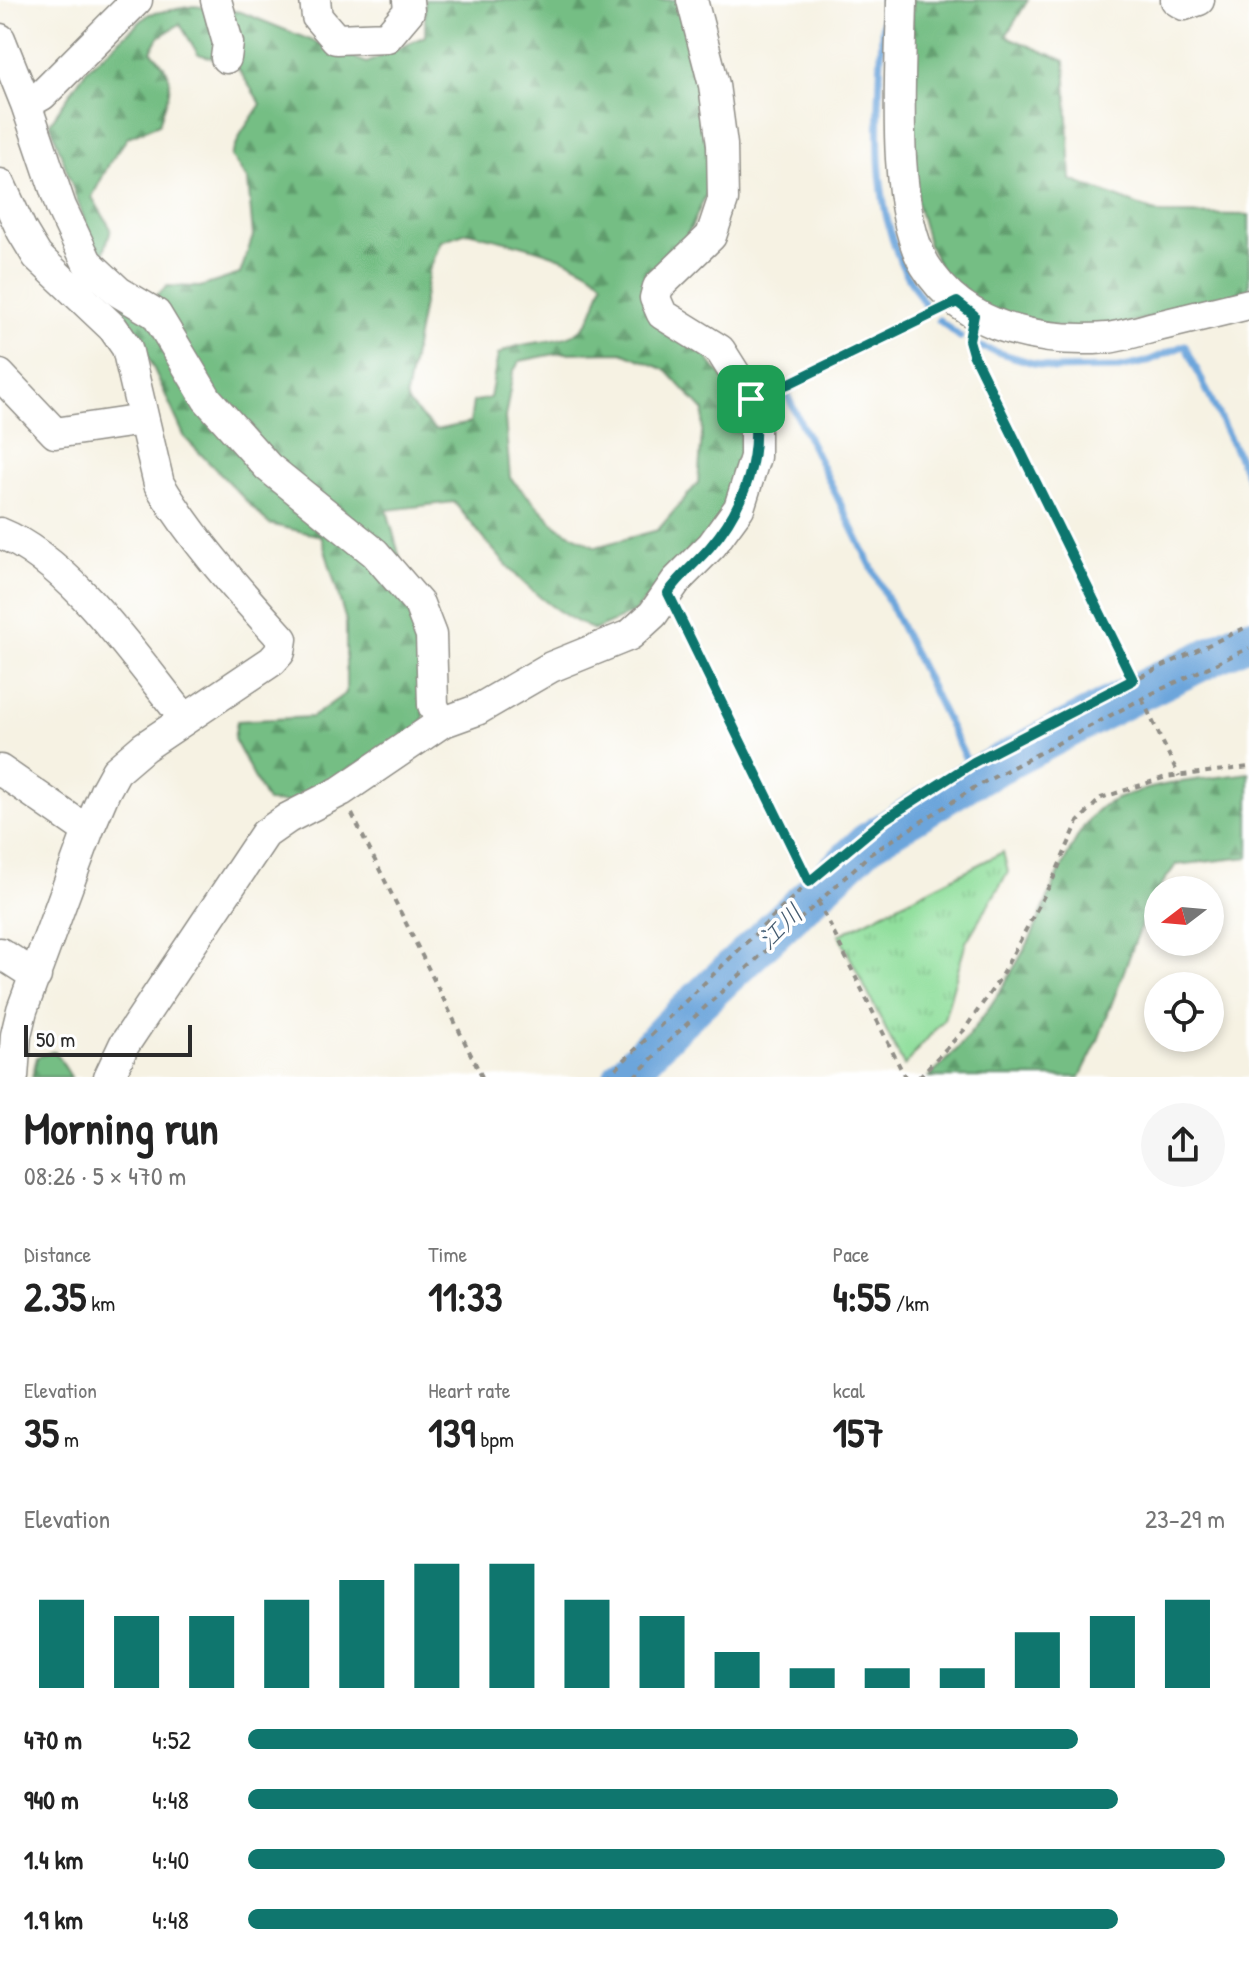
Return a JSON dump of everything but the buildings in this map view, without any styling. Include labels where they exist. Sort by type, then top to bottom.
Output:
[{"type":"street","points":[[26,104],[42,95],[137,0]]},
{"type":"street","points":[[216,0],[228,43],[226,58]]},
{"type":"street","points":[[315,0],[317,17],[336,39],[387,37],[409,11],[408,0]]},
{"type":"street","points":[[109,1077],[124,1045],[265,834],[288,818],[341,791],[441,723],[477,710],[551,667],[630,635],[653,614],[676,581],[712,545],[739,508],[755,457],[755,416],[751,399],[720,350],[662,314],[655,298],[658,287],[711,236],[723,200],[722,145],[714,85],[692,0]]},
{"type":"street","points":[[902,0],[901,151],[904,194],[911,229],[923,262],[937,282],[966,309],[1029,334],[1073,340],[1110,337],[1249,304]]},
{"type":"street","points":[[1176,0],[1184,5],[1199,0]]},
{"type":"street","points":[[0,39],[61,207],[87,262],[119,292],[156,314],[207,399],[268,467],[375,553],[419,604],[431,635],[433,705],[441,723]]},
{"type":"street","points":[[0,184],[37,256],[113,328],[127,348],[159,484],[167,497],[240,592],[282,639],[280,652],[272,661],[126,760],[116,771],[88,831],[16,1035],[13,1077]]},
{"type":"street","points":[[0,375],[55,433],[143,420]]},
{"type":"street","points":[[0,533],[26,547],[76,589],[185,719]]},
{"type":"street","points":[[0,770],[88,831]]},
{"type":"street","points":[[0,953],[36,976]]},
{"type":"path","points":[[751,399],[966,309],[973,354],[1133,680]]},
{"type":"path","points":[[668,593],[809,882]]},
{"type":"path","points":[[607,1077],[809,882],[885,819],[974,762],[1133,680],[1249,626]]},
{"type":"path","points":[[634,1077],[869,855],[977,786],[1142,699],[1249,648]]},
{"type":"path","points":[[1142,699],[1179,776]]},
{"type":"path","points":[[919,1077],[964,1030],[999,980],[1054,877],[1078,822],[1101,798],[1120,790],[1179,776],[1249,767]]},
{"type":"path","points":[[341,791],[482,1077]]},
{"type":"path","points":[[818,901],[905,1077]]},
{"type":"green space","points":[[425,0],[683,0],[717,177],[682,248],[653,268],[673,315],[751,413],[726,517],[633,613],[595,630],[552,607],[534,592],[500,558],[454,502],[387,510],[401,562],[439,633],[422,727],[291,803],[267,802],[234,739],[237,721],[312,717],[346,693],[346,621],[321,536],[269,524],[185,438],[148,356],[103,298],[95,250],[50,123],[87,69],[149,14],[194,6],[241,12],[367,63],[425,36]],"holes":[[[180,24],[198,54],[235,64],[261,104],[242,132],[231,156],[248,181],[253,236],[240,274],[200,287],[167,286],[151,301],[102,259],[111,229],[92,197],[109,164],[128,137],[159,124],[170,85],[166,69],[151,51],[159,37]],[[467,232],[500,240],[576,264],[603,282],[586,324],[568,336],[520,346],[498,355],[490,398],[473,402],[470,423],[435,430],[408,403],[406,396],[429,271],[441,241]],[[622,352],[666,370],[704,411],[698,483],[658,530],[596,547],[558,527],[510,478],[505,418],[513,372],[520,361],[560,353]]]},
{"type":"green space","points":[[912,0],[1028,0],[1006,36],[1065,61],[1071,180],[1161,214],[1249,215],[1249,291],[1117,326],[1075,330],[994,315],[943,274],[929,246],[915,195]]},
{"type":"green space","points":[[1249,773],[1249,857],[1176,865],[1168,876],[1144,876],[1144,918],[1097,1043],[1080,1077],[929,1077],[984,1016],[1006,981],[1027,945],[1072,847],[1094,813],[1123,797],[1176,783]]},
{"type":"green space","points":[[1003,852],[1008,872],[966,942],[944,1019],[904,1066],[839,935]]},
{"type":"green space","points":[[55,1051],[71,1077],[32,1077],[37,1057]]},
{"type":"waterway","points":[[883,0],[878,132],[883,197],[889,229],[900,261],[927,309]]},
{"type":"waterway","points":[[939,320],[960,337]]},
{"type":"waterway","points":[[977,346],[1053,369],[1119,368],[1146,362],[1185,345],[1249,479]]},
{"type":"waterway","points":[[786,393],[966,759]]},
{"type":"waterway","name":"江川","points":[[623,1077],[671,1027],[867,843],[971,779],[1249,638]]},
{"type":"route","points":[[957,302],[974,315],[969,340],[973,354],[1133,680],[974,762],[885,819],[809,882],[668,593],[712,545],[739,508],[755,457],[755,416],[751,399],[957,302]]}]
